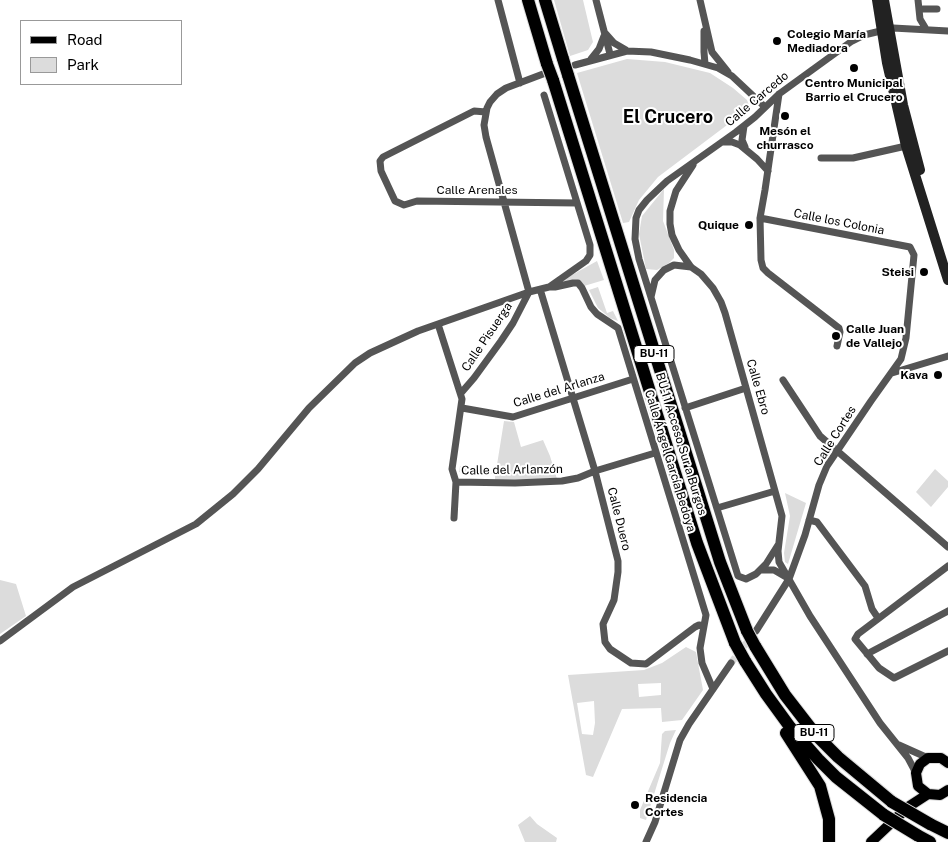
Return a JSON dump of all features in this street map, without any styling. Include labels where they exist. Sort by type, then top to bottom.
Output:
[{"type":"highway","name":"BU-11 Acceso Sur a Burgos","points":[[528,0],[548,73],[676,475],[697,563],[713,608],[733,646],[739,664]]},
{"type":"highway","name":"BU-11 Acceso Sur a Burgos","points":[[544,0],[569,66],[655,358],[720,562],[752,631]]},
{"type":"highway","name":"BU-11","points":[[752,631],[755,646],[785,696],[816,735],[838,758],[892,802],[948,833]]},
{"type":"highway","name":"BU-11","points":[[739,664],[818,758],[856,793],[884,815],[930,842]]},
{"type":"highway","points":[[739,664],[820,786],[829,819],[829,842]]},
{"type":"main road","points":[[877,0],[912,143],[948,259]]},
{"type":"main road","points":[[884,0],[891,85],[927,218],[948,280]]},
{"type":"main road","points":[[908,807],[918,786],[916,773],[920,764],[928,758],[941,758],[948,763]]},
{"type":"main road","points":[[918,786],[928,794],[940,795],[948,790]]},
{"type":"main road","points":[[871,842],[908,807],[928,794]]},
{"type":"street","points":[[498,0],[520,82]]},
{"type":"street","points":[[596,0],[610,54]]},
{"type":"street","points":[[700,0],[712,52],[732,76],[765,107]]},
{"type":"street","points":[[918,0],[920,18],[926,29]]},
{"type":"street","points":[[923,9],[937,9]]},
{"type":"street","points":[[914,28],[920,18]]},
{"type":"street","points":[[704,21],[706,64]]},
{"type":"street","name":"Calle Carcedo","points":[[651,300],[636,248],[634,226],[643,205],[655,191],[744,126],[779,94],[852,41],[864,35],[885,29],[914,28],[948,31]]},
{"type":"street","points":[[591,60],[602,44],[605,33]]},
{"type":"street","points":[[605,33],[614,43],[627,51]]},
{"type":"street","points":[[690,60],[700,48],[704,36]]},
{"type":"street","points":[[569,66],[627,51],[651,52],[706,64],[732,76]]},
{"type":"street","points":[[706,64],[712,52]]},
{"type":"street","points":[[528,292],[484,125],[490,102],[497,94],[520,82],[548,73]]},
{"type":"street","points":[[779,94],[760,218],[759,247],[764,268],[773,278],[839,328],[837,346]]},
{"type":"street","points":[[0,641],[73,588],[196,524],[258,469],[309,408],[355,363],[376,349],[418,331],[528,292],[549,287],[586,262],[590,255],[590,245],[544,95]]},
{"type":"street","name":"Calle Arenales","points":[[486,112],[474,111],[383,157],[380,161],[381,171],[395,201],[404,205],[417,201],[577,203]]},
{"type":"street","points":[[744,126],[742,140],[746,150]]},
{"type":"street","points":[[722,142],[736,143],[758,159],[768,171]]},
{"type":"street","points":[[821,158],[853,158],[906,146]]},
{"type":"street","name":"Calle Carcedo","points":[[679,250],[672,235],[670,224],[672,201],[683,179],[700,157]]},
{"type":"street","name":"Calle los Colonia","points":[[760,218],[910,247],[912,250]]},
{"type":"street","points":[[674,265],[679,250]]},
{"type":"street","name":"Calle Ebro","points":[[679,250],[691,267],[706,279],[721,302],[782,516],[778,545],[779,562],[810,616],[880,723],[898,744],[916,773]]},
{"type":"street","name":"Calle Cortes","points":[[752,631],[789,579],[820,485],[836,451],[901,359],[905,349],[913,273],[914,256],[912,250]]},
{"type":"street","points":[[691,267],[674,265],[664,270],[657,276],[653,285],[651,300],[738,576],[742,579],[750,578],[761,570],[774,570],[789,579]]},
{"type":"street","name":"Calle Ángel García Bedoya","points":[[549,287],[573,283],[580,285],[591,307],[597,314],[618,328],[706,615],[700,648],[702,663],[713,689]]},
{"type":"street","name":"Calle Duero","points":[[540,289],[595,471],[618,561],[614,600],[603,624],[607,646],[631,663],[646,664],[695,627],[703,626]]},
{"type":"street","name":"Calle Pisuerga","points":[[461,393],[513,323],[528,292]]},
{"type":"street","name":"Calle Pisuerga","points":[[438,324],[461,393],[462,408],[452,469],[456,482],[454,518]]},
{"type":"street","points":[[905,349],[908,361],[917,365]]},
{"type":"street","points":[[892,373],[948,356]]},
{"type":"street","name":"Calle del Arlanza","points":[[462,408],[513,417],[633,379]]},
{"type":"street","points":[[783,380],[820,436],[948,547]]},
{"type":"street","points":[[686,408],[746,388]]},
{"type":"street","name":"Calle del Arlanzón","points":[[456,482],[515,483],[562,481],[578,478],[655,453]]},
{"type":"street","points":[[717,508],[775,491]]},
{"type":"street","points":[[809,520],[817,522],[865,586],[872,609],[878,618]]},
{"type":"street","name":"Calle Ebro","points":[[761,570],[778,545]]},
{"type":"street","points":[[948,566],[856,636],[857,642],[878,668],[894,678],[948,651]]},
{"type":"street","points":[[867,654],[948,610]]},
{"type":"street","points":[[646,842],[655,822],[680,740],[713,689],[739,664]]},
{"type":"street","points":[[898,744],[928,758]]},
{"type":"green space","points":[[554,0],[583,0],[593,42],[588,50],[570,56]]},
{"type":"green space","points":[[627,59],[665,62],[710,73],[733,88],[747,100],[749,105],[747,110],[658,177],[639,200],[629,222],[623,223],[577,73]]},
{"type":"green space","points":[[664,189],[663,221],[674,250],[674,258],[657,270],[646,269],[639,234],[642,216]]},
{"type":"green space","points":[[597,261],[604,280],[584,286],[554,285]]},
{"type":"green space","points":[[598,287],[607,313],[613,311],[618,321],[610,318],[598,308],[589,290]]},
{"type":"green space","points":[[504,421],[514,422],[521,447],[543,440],[557,479],[495,480],[495,474],[459,472],[460,466],[496,471]]},
{"type":"green space","points":[[935,469],[948,481],[948,487],[931,507],[916,492]]},
{"type":"green space","points":[[785,493],[806,503],[788,564],[785,562],[784,553],[790,516]]},
{"type":"green space","points":[[0,580],[16,584],[26,616],[0,634]]},
{"type":"green space","points":[[686,647],[696,652],[703,690],[682,720],[662,722],[661,708],[622,709],[593,777],[586,775],[568,675],[644,670],[662,663]],"holes":[[[661,683],[661,695],[639,697],[638,684]],[[594,701],[595,723],[593,735],[582,734],[577,703]]]},
{"type":"green space","points":[[676,730],[670,743],[646,820],[640,818],[640,810],[660,763],[662,734],[665,731]]},
{"type":"green space","points":[[530,816],[537,824],[557,838],[556,842],[525,842],[518,825]]},
{"type":"tunnel","points":[[731,663],[752,636]]},
{"type":"place","name":"Colegio María Mediadora","points":[[777,41]]},
{"type":"place","name":"Centro Municipal Barrio el Crucero","points":[[854,68]]},
{"type":"place","name":"Mesón el churrasco","points":[[785,116]]},
{"type":"place","name":"Quique","points":[[749,225]]},
{"type":"place","name":"Steisi","points":[[924,272]]},
{"type":"place","name":"Calle Juan de Vallejo","points":[[836,336]]},
{"type":"place","name":"Kava","points":[[938,375]]},
{"type":"place","name":"Residencia Cortes","points":[[635,805]]},
{"type":"district","name":"El Crucero","points":[[668,117]]}]
